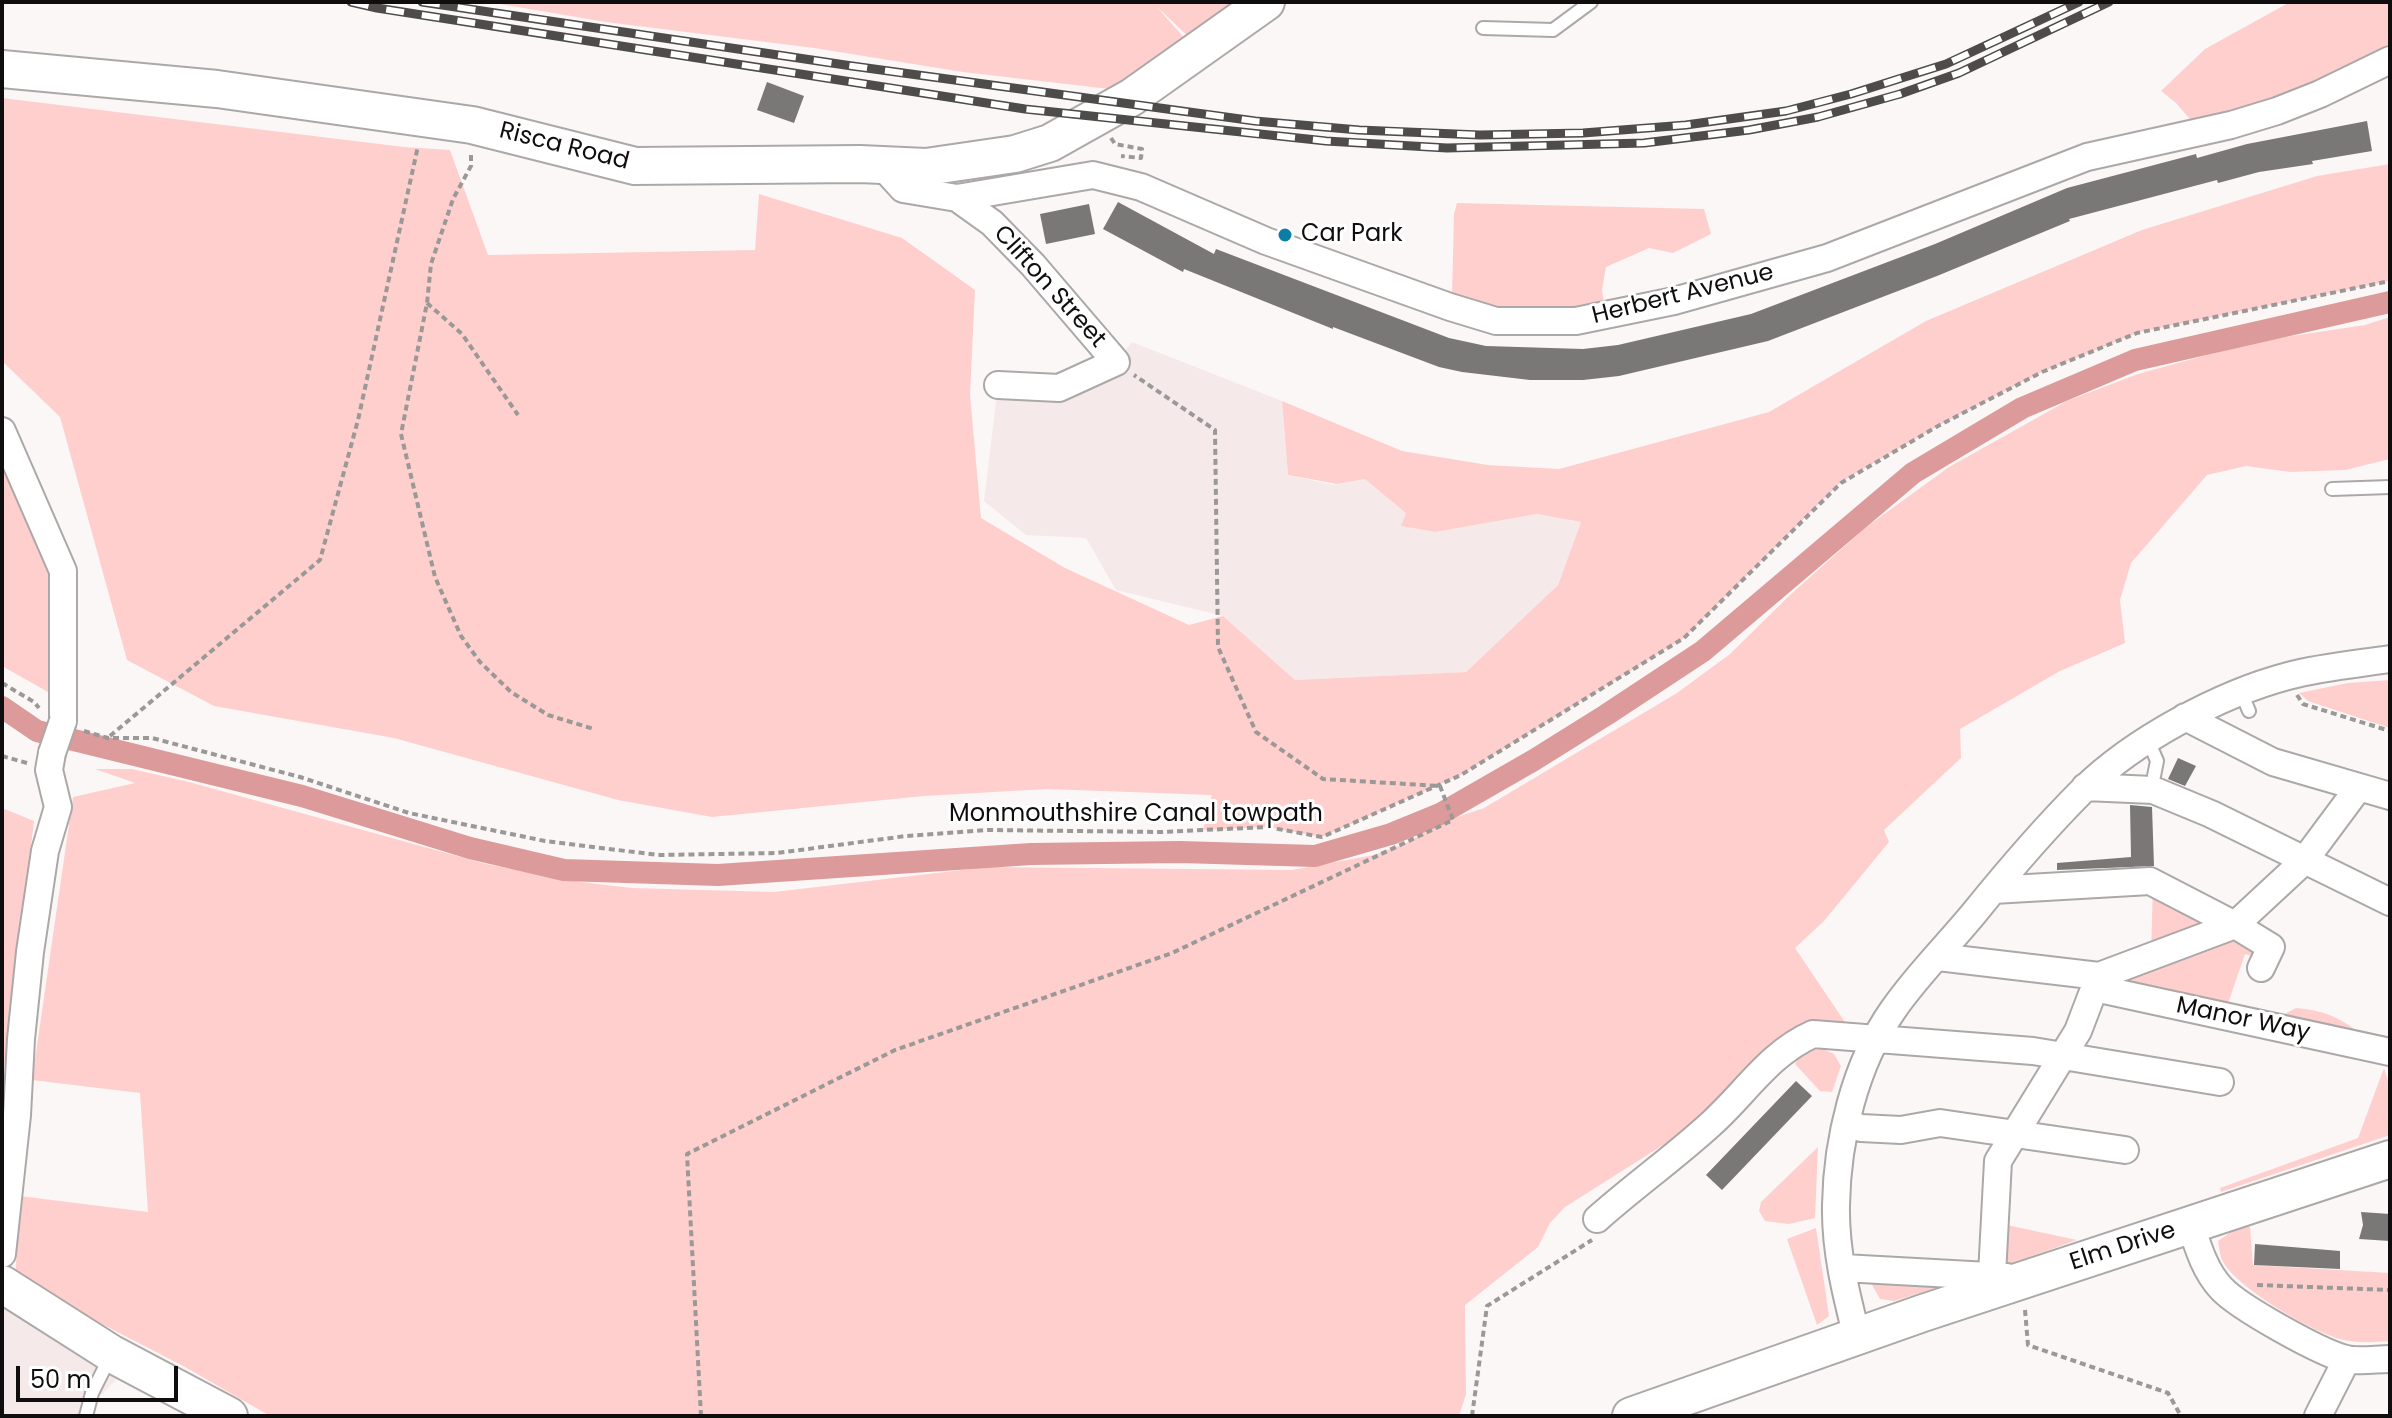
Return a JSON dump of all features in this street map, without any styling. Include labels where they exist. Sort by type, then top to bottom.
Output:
[{"type":"main road","name":"Risca Road","points":[[2,69],[217,89],[472,125],[635,166],[848,164],[926,167],[1015,154],[1050,143],[1132,97],[1266,2]]},
{"type":"main road","name":"Elm Drive","points":[[1631,1416],[1857,1337],[2008,1277],[2191,1226],[2390,1159]]},
{"type":"main road","points":[[2,1284],[112,1354],[229,1416]]},
{"type":"street","name":"Herbert Avenue","points":[[883,167],[903,189],[957,198],[1093,175],[1141,187],[1266,241],[1496,321],[1576,321],[1674,301],[1827,258],[2087,157],[2231,125],[2277,111],[2390,60]]},
{"type":"street","name":"Clifton Street","points":[[957,198],[992,223],[1033,265],[1116,362],[1059,388],[998,385]]},
{"type":"street","points":[[2,431],[63,571],[61,721],[49,770],[58,807],[45,851],[30,952],[2,1254]]},
{"type":"street","points":[[1857,1337],[1843,1282],[1836,1206],[1846,1123],[1859,1079],[1875,1040],[1897,1004],[1993,890],[2068,812],[2085,787],[2148,740],[2185,717],[2245,702],[2286,676],[2390,659]]},
{"type":"street","points":[[2185,717],[2273,762],[2390,796]]},
{"type":"street","points":[[2085,787],[2153,790],[2211,814],[2390,902]]},
{"type":"street","name":"Manor Way","points":[[2097,982],[2235,925],[2304,861],[2359,787]]},
{"type":"street","points":[[1993,890],[2150,881],[2271,947],[2261,968]]},
{"type":"street","name":"Manor Way","points":[[1938,957],[2097,982],[2390,1052]]},
{"type":"street","points":[[1843,1268],[2008,1277],[1998,1161],[2065,1056],[2097,982]]},
{"type":"street","points":[[1597,1219],[1712,1123],[1767,1065],[1793,1043],[1813,1034],[2065,1056],[2220,1082]]},
{"type":"street","points":[[1846,1123],[1861,1128],[1901,1130],[1940,1123],[2125,1150]]},
{"type":"street","points":[[2191,1226],[2202,1258],[2221,1288],[2264,1318],[2309,1344],[2347,1359],[2390,1359]]},
{"type":"street","points":[[2318,1416],[2347,1359]]},
{"type":"lane","points":[[1483,28],[1553,30],[1591,2]]},
{"type":"lane","points":[[2332,489],[2390,487]]},
{"type":"lane","points":[[2148,740],[2157,761],[2154,776]]},
{"type":"lane","points":[[86,1416],[92,1393],[112,1354]]},
{"type":"path","points":[[108,738],[320,560],[358,420],[424,118]]},
{"type":"path","points":[[472,125],[471,166],[453,199],[431,264],[427,303],[401,434],[435,577],[461,636],[480,662],[511,692],[548,715],[594,729]]},
{"type":"path","points":[[1115,144],[1142,149],[1141,158],[1115,155]]},
{"type":"path","name":"Monmouthshire Canal towpath","points":[[2,683],[61,721],[108,738],[152,738],[300,777],[409,813],[545,841],[658,855],[777,853],[906,836],[988,830],[1162,832],[1267,827],[1322,837],[1440,786],[1684,638],[1841,483],[1938,426],[2042,372],[2137,333],[2390,281]]},
{"type":"path","points":[[427,303],[462,334],[518,415]]},
{"type":"path","points":[[701,1416],[687,1154],[895,1050],[1172,953],[1453,820],[1440,786],[1323,779],[1256,732],[1218,647],[1215,430],[1116,362]]},
{"type":"path","points":[[2286,676],[2303,704],[2390,731]]},
{"type":"path","points":[[1472,1416],[1487,1306],[1594,1238],[1597,1219]]},
{"type":"path","points":[[2008,1277],[2028,1345],[2168,1393],[2181,1416]]},
{"type":"path","points":[[2221,1288],[2251,1284],[2390,1290]]},
{"type":"shaded area","points":[[488,2],[1237,2],[1191,39],[1156,6],[1187,41],[1135,92],[963,72],[814,48],[606,22]]},
{"type":"shaded area","points":[[2290,2],[2390,2],[2390,51],[2264,105],[2195,125],[2161,91],[2205,49]]},
{"type":"shaded area","points":[[2,98],[450,150],[488,255],[755,250],[759,194],[902,238],[975,290],[970,395],[981,518],[1065,568],[1189,625],[1223,616],[1295,680],[1466,672],[1558,585],[1581,522],[1537,514],[1435,532],[1401,526],[1406,513],[1365,479],[1337,484],[1288,475],[1282,401],[1402,451],[1488,465],[1559,469],[1769,412],[1926,321],[2142,230],[2317,176],[2390,164],[2390,281],[2140,332],[2042,372],[1938,426],[1841,482],[1684,638],[1461,775],[1322,837],[1267,827],[1203,830],[1212,795],[1047,789],[924,796],[712,817],[618,800],[394,738],[214,706],[127,660],[60,417],[2,361]]},
{"type":"shaded area","points":[[1457,203],[1704,209],[1711,234],[1673,253],[1649,248],[1606,267],[1602,290],[1605,310],[1490,309],[1452,296],[1454,214]]},
{"type":"shaded area","points":[[2390,317],[2390,459],[2345,470],[2290,472],[2246,466],[2207,475],[2131,563],[2120,600],[2125,643],[2060,671],[1960,729],[1961,758],[1884,830],[1889,842],[1824,921],[1795,948],[1849,1028],[1820,1023],[1709,1116],[1565,1207],[1550,1223],[1538,1247],[1465,1305],[1466,1394],[1459,1416],[270,1416],[185,1367],[15,1279],[20,1196],[148,1212],[140,1093],[32,1080],[73,797],[135,783],[95,769],[132,769],[189,782],[486,864],[632,888],[774,892],[988,867],[1292,870],[1374,855],[1409,842],[1439,823],[1484,808],[1677,693],[1730,654],[1865,528],[1949,467],[2067,401],[2138,374],[2258,341],[2365,325]]},
{"type":"shaded area","points":[[1132,342],[1282,401],[1288,475],[1333,485],[1365,479],[1407,510],[1402,526],[1435,532],[1537,514],[1581,522],[1558,585],[1466,672],[1295,680],[1223,616],[1116,590],[1086,538],[1026,535],[984,501],[998,385],[1059,388],[1116,362]]},
{"type":"shaded area","points":[[2,429],[63,569],[48,692],[2,666]]},
{"type":"shaded area","points":[[2390,680],[2390,728],[2308,701],[2299,693],[2348,683]]},
{"type":"shaded area","points":[[2,808],[34,821],[2,1086]]},
{"type":"shaded area","points":[[2153,881],[2235,925],[2265,960],[2245,954],[2224,1015],[2099,976],[2151,956]]},
{"type":"shaded area","points":[[2296,1008],[2330,1015],[2360,1033],[2275,1019]]},
{"type":"shaded area","points":[[1823,1049],[1834,1054],[1841,1066],[1832,1092],[1820,1091],[1795,1064],[1806,1052]]},
{"type":"shaded area","points":[[2384,1068],[2390,1087],[2390,1135],[2221,1192],[2220,1188],[2358,1138]]},
{"type":"shaded area","points":[[1818,1147],[1815,1218],[1789,1224],[1765,1221],[1759,1211],[1761,1202]]},
{"type":"shaded area","points":[[2002,1224],[2077,1240],[1996,1269]]},
{"type":"shaded area","points":[[2241,1225],[2250,1227],[2253,1265],[2390,1273],[2390,1341],[2340,1339],[2293,1318],[2257,1295],[2230,1271],[2221,1256],[2218,1241]]},
{"type":"shaded area","points":[[1816,1228],[1829,1316],[1817,1325],[1787,1239]]},
{"type":"shaded area","points":[[1974,1276],[1894,1301],[1880,1299],[1868,1278]]},
{"type":"shaded area","points":[[2,1304],[80,1351],[116,1380],[88,1408],[86,1416],[2,1416]]},
{"type":"building","points":[[767,82],[804,96],[794,123],[757,110]]},
{"type":"building","points":[[2367,121],[2372,151],[2259,172],[2218,183],[2217,180],[2069,219],[1937,276],[1768,341],[1619,376],[1583,380],[1530,380],[1439,367],[1333,329],[1184,269],[1183,272],[1103,229],[1118,202],[1214,254],[1216,249],[1449,338],[1486,346],[1583,349],[1618,345],[1751,314],[1935,244],[2067,188],[2196,154],[2197,158],[2247,144]]},
{"type":"building","points":[[1089,204],[1095,234],[1046,244],[1040,214]]},
{"type":"building","points":[[2178,758],[2196,766],[2185,786],[2168,779]]},
{"type":"building","points":[[2130,805],[2152,807],[2154,866],[2057,870],[2057,863],[2131,857]]},
{"type":"building","points":[[1796,1081],[1812,1096],[1722,1190],[1706,1175]]},
{"type":"building","points":[[2361,1212],[2390,1214],[2390,1241],[2359,1239],[2363,1225]]},
{"type":"building","points":[[2255,1244],[2340,1251],[2340,1269],[2254,1265]]},
{"type":"waterway","points":[[2,707],[37,731],[302,796],[470,848],[564,870],[718,875],[1031,854],[1180,852],[1315,856],[1391,834],[1440,814],[1606,715],[1703,651],[1913,473],[2022,408],[2135,360],[2390,302]]},
{"type":"railway","points":[[351,2],[1025,109],[1326,141],[1447,148],[1644,143],[1749,130],[1818,117],[1900,94],[1959,73],[2109,2]]},
{"type":"railway","points":[[422,2],[852,66],[1255,121],[1359,130],[1480,135],[1583,133],[1686,125],[1786,111],[1946,64],[2079,2]]},
{"type":"place","name":"Car Park","points":[[1285,235]]}]
